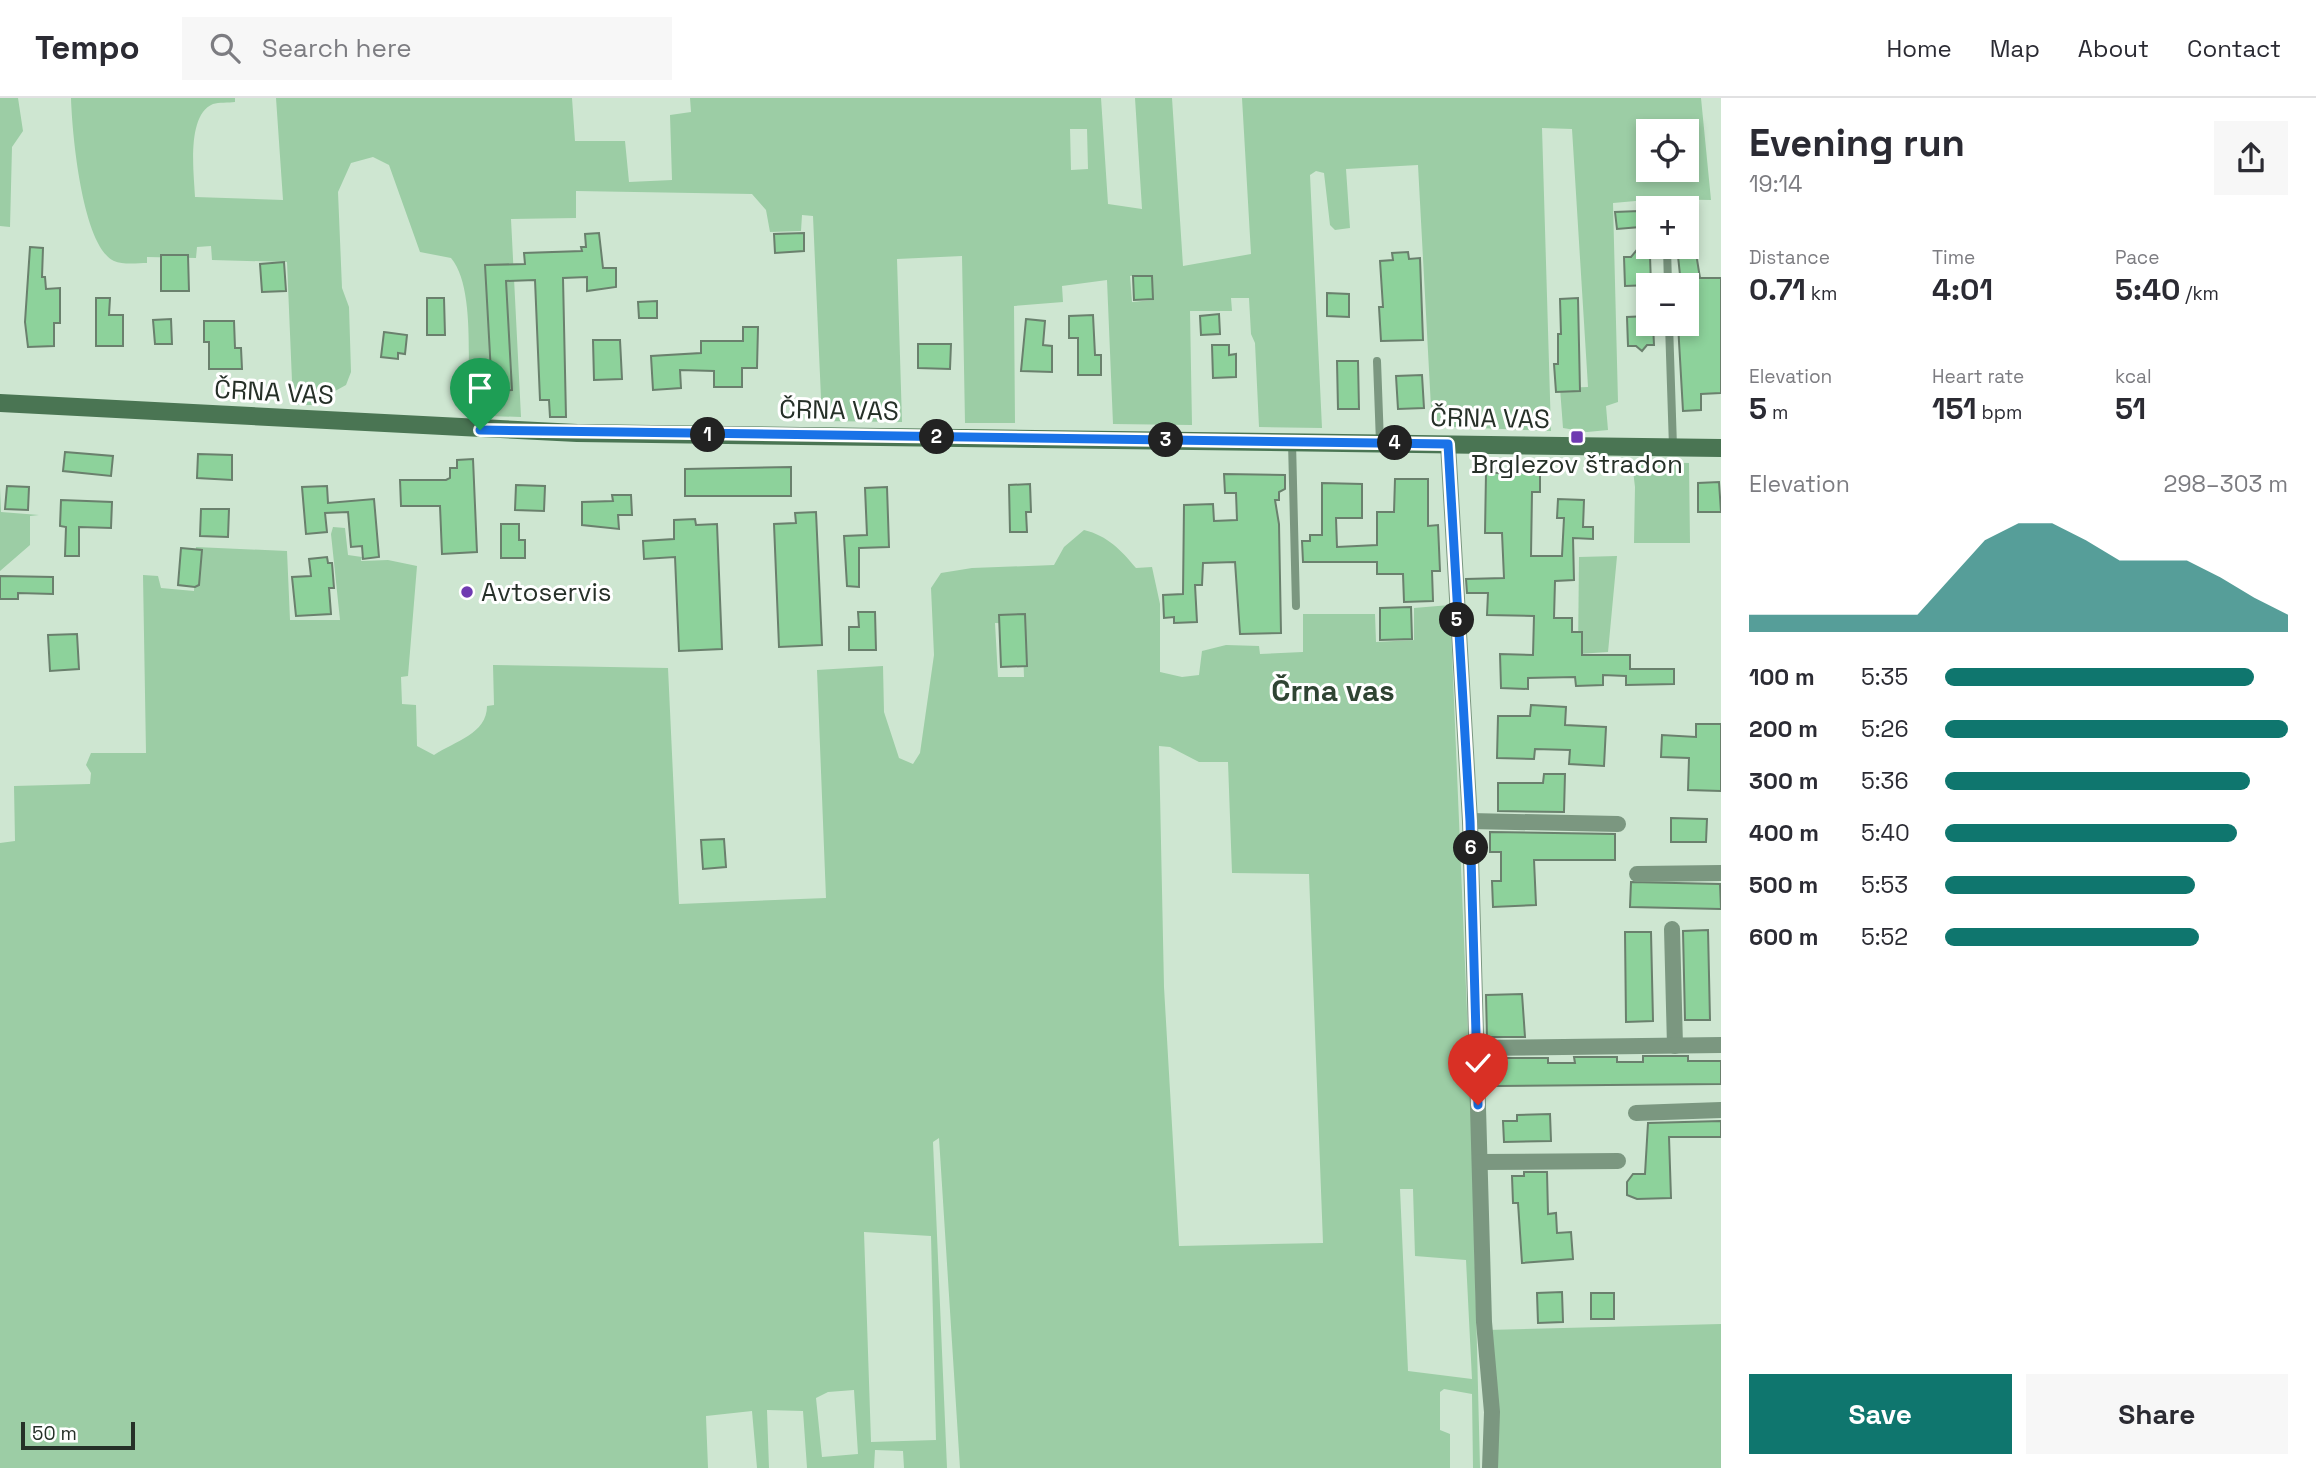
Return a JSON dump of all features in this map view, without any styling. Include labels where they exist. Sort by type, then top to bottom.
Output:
[{"type":"street","name":"ČRNA VAS","points":[[0,403],[507,431],[1721,447]]},
{"type":"street","points":[[1448,444],[1470,821],[1484,1322],[1492,1412],[1490,1468]]},
{"type":"street","points":[[1470,821],[1618,824]]},
{"type":"street","points":[[1637,874],[1721,873]]},
{"type":"street","points":[[1672,929],[1675,1046]]},
{"type":"street","points":[[1475,1048],[1721,1045]]},
{"type":"street","points":[[1636,1113],[1721,1110]]},
{"type":"street","points":[[1480,1162],[1618,1161]]},
{"type":"lane","points":[[1669,336],[1672,447]]},
{"type":"lane","points":[[1377,361],[1380,443]]},
{"type":"lane","points":[[1292,442],[1296,606]]},
{"type":"green space","points":[[0,98],[18,98],[23,131],[12,147],[10,227],[0,226]]},
{"type":"green space","points":[[71,98],[235,98],[235,102],[213,104],[204,110],[199,120],[195,132],[193,160],[195,197],[283,200],[276,98],[572,98],[575,141],[625,141],[629,182],[672,180],[670,115],[691,112],[690,98],[1101,98],[1108,204],[1142,209],[1135,98],[1172,98],[1183,266],[1251,254],[1242,98],[1701,98],[1711,200],[1699,200],[1699,196],[1636,196],[1636,201],[1613,203],[1618,402],[1606,406],[1608,430],[1587,432],[1563,428],[1560,388],[1588,387],[1572,129],[1542,128],[1551,431],[1432,426],[1418,165],[1346,169],[1350,228],[1335,230],[1330,225],[1324,173],[1316,171],[1310,175],[1322,428],[1259,427],[1255,343],[1251,334],[1249,298],[1231,298],[1232,311],[1190,311],[1192,425],[1113,424],[1107,280],[1062,286],[1063,302],[1014,306],[1015,423],[965,423],[962,256],[897,259],[902,422],[822,421],[813,216],[802,215],[801,231],[770,232],[766,210],[752,194],[576,191],[576,218],[511,219],[521,417],[487,416],[484,396],[469,384],[468,318],[458,269],[451,258],[420,252],[389,165],[373,157],[351,163],[338,192],[342,288],[349,307],[351,372],[346,385],[326,396],[326,405],[293,405],[287,262],[212,260],[211,246],[197,247],[196,258],[147,257],[147,263],[114,261],[103,251],[94,234],[77,161]],"holes":[[[1070,129],[1087,129],[1088,169],[1071,170]],[[1152,275],[1153,300],[1132,302],[1130,276]]]},
{"type":"green space","points":[[1632,462],[1689,463],[1690,543],[1634,543],[1635,487]]},
{"type":"green space","points":[[0,488],[1,512],[39,515],[30,516],[30,545],[0,571]]},
{"type":"green space","points":[[333,527],[345,528],[348,555],[362,557],[361,561],[388,560],[417,566],[408,676],[401,677],[402,704],[416,705],[417,746],[434,755],[468,736],[482,724],[487,706],[494,705],[493,665],[668,668],[679,904],[826,898],[817,670],[883,666],[884,712],[899,758],[913,764],[920,753],[934,655],[931,588],[941,573],[972,568],[1054,565],[1064,547],[1084,530],[1100,536],[1125,555],[1136,568],[1152,567],[1160,604],[1160,672],[1182,677],[1199,675],[1202,651],[1226,645],[1259,646],[1260,654],[1303,652],[1303,614],[1375,614],[1376,642],[1414,640],[1414,608],[1450,605],[1471,1108],[1480,1468],[1473,1468],[1472,1394],[1444,1389],[1440,1392],[1440,1430],[1450,1434],[1450,1468],[960,1468],[939,1138],[933,1142],[947,1468],[904,1468],[903,1451],[875,1450],[874,1468],[807,1468],[803,1411],[767,1410],[769,1468],[757,1468],[752,1411],[706,1416],[708,1468],[0,1468],[0,843],[15,841],[14,786],[90,784],[91,773],[86,765],[91,753],[146,753],[143,575],[158,576],[161,588],[194,591],[196,547],[287,551],[290,620],[340,620],[331,534]],"holes":[[[995,623],[1022,624],[1024,677],[998,677]],[[1159,746],[1170,747],[1199,762],[1228,762],[1232,873],[1309,874],[1323,1243],[1179,1246],[1164,987]],[[1400,1189],[1413,1189],[1415,1256],[1466,1260],[1472,1379],[1408,1371]],[[864,1232],[931,1236],[936,1440],[871,1442]],[[854,1390],[858,1454],[822,1457],[816,1398],[828,1392]]]},
{"type":"green space","points":[[1617,556],[1608,652],[1578,654],[1579,557]]},
{"type":"green space","points":[[1721,1324],[1721,1468],[1489,1468],[1487,1330]]},
{"type":"building","points":[[1636,211],[1636,227],[1617,229],[1615,212]]},
{"type":"building","points":[[599,233],[603,268],[616,268],[616,287],[587,291],[587,277],[563,278],[566,417],[550,417],[549,400],[540,400],[535,280],[506,281],[512,390],[492,391],[485,265],[525,264],[524,253],[582,251],[581,247],[586,247],[585,234]]},
{"type":"building","points":[[804,233],[804,251],[775,253],[774,234]]},
{"type":"building","points":[[30,247],[43,248],[42,277],[45,277],[46,289],[60,288],[60,323],[54,323],[54,346],[28,347],[25,322]]},
{"type":"building","points":[[1636,251],[1636,259],[1650,259],[1651,273],[1636,273],[1636,286],[1625,286],[1624,257],[1631,257]]},
{"type":"building","points":[[1408,252],[1409,259],[1420,258],[1423,340],[1381,341],[1379,307],[1383,307],[1380,261],[1393,260],[1392,253]]},
{"type":"building","points":[[161,255],[188,255],[189,291],[161,291]]},
{"type":"building","points":[[1678,259],[1697,259],[1700,278],[1721,278],[1721,393],[1701,394],[1701,410],[1683,411],[1679,336],[1699,336],[1699,273],[1680,273]]},
{"type":"building","points":[[284,262],[286,291],[262,292],[260,264]]},
{"type":"building","points":[[1133,276],[1152,276],[1153,299],[1134,300]]},
{"type":"building","points":[[1327,293],[1349,294],[1349,317],[1327,316]]},
{"type":"building","points":[[96,298],[110,298],[109,315],[123,315],[123,346],[96,346]]},
{"type":"building","points":[[427,298],[444,298],[445,335],[427,335]]},
{"type":"building","points":[[1578,298],[1580,391],[1556,392],[1554,364],[1558,364],[1558,334],[1561,334],[1560,299]]},
{"type":"building","points":[[657,301],[657,318],[639,318],[638,302]]},
{"type":"building","points":[[1219,314],[1220,334],[1201,335],[1200,316]]},
{"type":"building","points":[[1093,315],[1095,355],[1101,355],[1101,375],[1078,375],[1078,338],[1069,338],[1069,316]]},
{"type":"building","points":[[1627,317],[1636,317],[1636,336],[1654,336],[1654,345],[1647,345],[1642,351],[1636,346],[1628,346]]},
{"type":"building","points":[[171,319],[172,344],[155,344],[153,320]]},
{"type":"building","points":[[1026,319],[1045,321],[1043,345],[1052,346],[1052,372],[1021,371]]},
{"type":"building","points":[[204,321],[234,321],[235,348],[241,348],[242,369],[209,369],[209,342],[204,342]]},
{"type":"building","points":[[743,327],[758,327],[757,368],[742,368],[742,387],[714,387],[714,371],[680,370],[681,388],[653,390],[651,356],[701,353],[701,341],[743,341]]},
{"type":"building","points":[[384,332],[407,335],[405,354],[398,353],[398,359],[381,357]]},
{"type":"building","points":[[593,340],[620,340],[622,379],[594,380]]},
{"type":"building","points":[[918,344],[951,344],[950,369],[918,368]]},
{"type":"building","points":[[1212,345],[1229,345],[1229,355],[1236,354],[1236,377],[1213,378]]},
{"type":"building","points":[[1337,361],[1358,361],[1359,409],[1338,409]]},
{"type":"building","points":[[1422,375],[1424,408],[1398,409],[1396,376]]},
{"type":"building","points":[[65,452],[113,456],[111,476],[63,471]]},
{"type":"building","points":[[198,454],[232,455],[232,480],[197,478]]},
{"type":"building","points":[[473,459],[477,552],[442,554],[440,506],[401,506],[400,480],[446,480],[450,478],[450,468],[457,468],[457,460]]},
{"type":"building","points":[[791,467],[791,496],[685,496],[685,469]]},
{"type":"building","points":[[1486,473],[1540,473],[1540,492],[1532,492],[1531,556],[1562,556],[1564,518],[1557,518],[1558,499],[1584,500],[1583,527],[1593,527],[1593,539],[1573,538],[1574,580],[1555,581],[1554,618],[1572,618],[1572,632],[1582,632],[1582,655],[1630,655],[1630,669],[1674,669],[1674,684],[1626,685],[1626,676],[1603,675],[1603,685],[1576,686],[1575,677],[1528,678],[1528,689],[1501,688],[1500,654],[1533,655],[1534,616],[1487,615],[1488,593],[1467,593],[1466,579],[1504,578],[1502,533],[1485,533]]},
{"type":"building","points":[[1224,474],[1285,475],[1285,489],[1279,492],[1279,500],[1275,500],[1279,524],[1281,633],[1240,634],[1235,562],[1203,563],[1202,585],[1195,585],[1197,622],[1174,623],[1174,617],[1164,618],[1163,595],[1183,594],[1184,505],[1213,504],[1214,521],[1237,520],[1236,493],[1225,493]]},
{"type":"building","points":[[1395,479],[1428,479],[1428,526],[1438,525],[1440,571],[1432,571],[1433,601],[1404,602],[1403,574],[1377,574],[1377,562],[1303,562],[1302,541],[1310,541],[1310,535],[1322,535],[1322,483],[1362,484],[1362,518],[1336,518],[1337,547],[1377,545],[1377,512],[1394,512]]},
{"type":"building","points":[[1719,482],[1721,512],[1698,512],[1698,483]]},
{"type":"building","points":[[1030,484],[1031,512],[1026,512],[1027,532],[1010,532],[1009,485]]},
{"type":"building","points":[[516,485],[545,486],[544,511],[515,510]]},
{"type":"building","points":[[7,486],[29,487],[28,510],[5,509]]},
{"type":"building","points":[[327,486],[328,503],[374,499],[379,557],[363,559],[362,546],[351,547],[348,512],[325,513],[327,532],[306,534],[302,487]]},
{"type":"building","points":[[887,487],[889,547],[859,548],[859,587],[847,586],[844,536],[867,535],[865,488]]},
{"type":"building","points":[[612,495],[631,495],[632,515],[618,515],[619,529],[582,525],[582,502],[613,501]]},
{"type":"building","points":[[61,500],[112,502],[111,528],[79,527],[79,556],[65,556],[66,527],[60,526]]},
{"type":"building","points":[[201,509],[229,509],[228,537],[200,536]]},
{"type":"building","points":[[816,512],[822,645],[779,647],[774,524],[796,523],[795,513]]},
{"type":"building","points":[[695,519],[696,525],[717,524],[722,649],[679,651],[675,557],[644,559],[643,541],[674,539],[674,520]]},
{"type":"building","points":[[501,524],[519,524],[519,540],[525,540],[525,558],[501,558]]},
{"type":"building","points":[[181,548],[202,550],[199,585],[195,587],[178,585]]},
{"type":"building","points":[[327,557],[328,563],[332,563],[334,588],[329,588],[331,614],[296,616],[292,577],[311,576],[309,559]]},
{"type":"building","points":[[0,576],[53,577],[53,594],[18,593],[18,599],[0,599]]},
{"type":"building","points":[[1411,607],[1412,639],[1380,640],[1380,608]]},
{"type":"building","points":[[858,612],[875,612],[876,650],[849,650],[849,627],[859,627]]},
{"type":"building","points":[[1025,614],[1027,666],[1001,667],[999,615]]},
{"type":"building","points":[[77,634],[79,669],[50,671],[48,635]]},
{"type":"building","points":[[1531,705],[1566,707],[1565,725],[1606,727],[1604,766],[1569,764],[1570,750],[1535,749],[1534,759],[1497,758],[1498,716],[1530,716]]},
{"type":"building","points":[[1696,724],[1721,724],[1721,791],[1688,790],[1689,758],[1661,757],[1662,735],[1696,737]]},
{"type":"building","points":[[1544,774],[1565,774],[1564,812],[1498,811],[1498,783],[1543,783]]},
{"type":"building","points":[[1671,818],[1707,819],[1706,842],[1671,842]]},
{"type":"building","points":[[1490,832],[1615,834],[1615,860],[1534,860],[1536,905],[1493,907],[1492,881],[1501,881],[1501,852],[1490,852]]},
{"type":"building","points":[[724,839],[726,867],[703,869],[701,840]]},
{"type":"building","points":[[1631,882],[1720,884],[1721,909],[1630,907]]},
{"type":"building","points":[[1708,930],[1710,1020],[1685,1020],[1683,931]]},
{"type":"building","points":[[1625,932],[1651,932],[1653,1021],[1626,1022]]},
{"type":"building","points":[[1522,994],[1525,1037],[1487,1037],[1486,995]]},
{"type":"building","points":[[1643,1056],[1688,1056],[1688,1061],[1721,1061],[1721,1084],[1497,1086],[1498,1062],[1505,1062],[1505,1058],[1548,1058],[1548,1063],[1575,1063],[1574,1057],[1617,1057],[1617,1062],[1643,1062]]},
{"type":"building","points":[[1550,1114],[1551,1141],[1504,1142],[1503,1121],[1517,1121],[1517,1115]]},
{"type":"building","points":[[1721,1121],[1721,1137],[1669,1137],[1671,1198],[1637,1199],[1627,1195],[1627,1182],[1633,1174],[1645,1174],[1648,1123]]},
{"type":"building","points":[[1524,1172],[1547,1172],[1548,1214],[1556,1213],[1557,1233],[1571,1232],[1573,1259],[1522,1263],[1518,1203],[1513,1203],[1512,1176],[1524,1176]]},
{"type":"building","points":[[1562,1292],[1563,1322],[1538,1323],[1537,1293]]},
{"type":"building","points":[[1591,1293],[1614,1293],[1614,1319],[1591,1319]]},
{"type":"place","name":"Brglezov štradon","points":[[1577,437]]},
{"type":"place","name":"Avtoservis","points":[[467,592]]},
{"type":"district","name":"Črna vas","points":[[1333,690]]},
{"type":"route","points":[[480,430],[1448,444],[1470,821],[1478,1105]]}]
